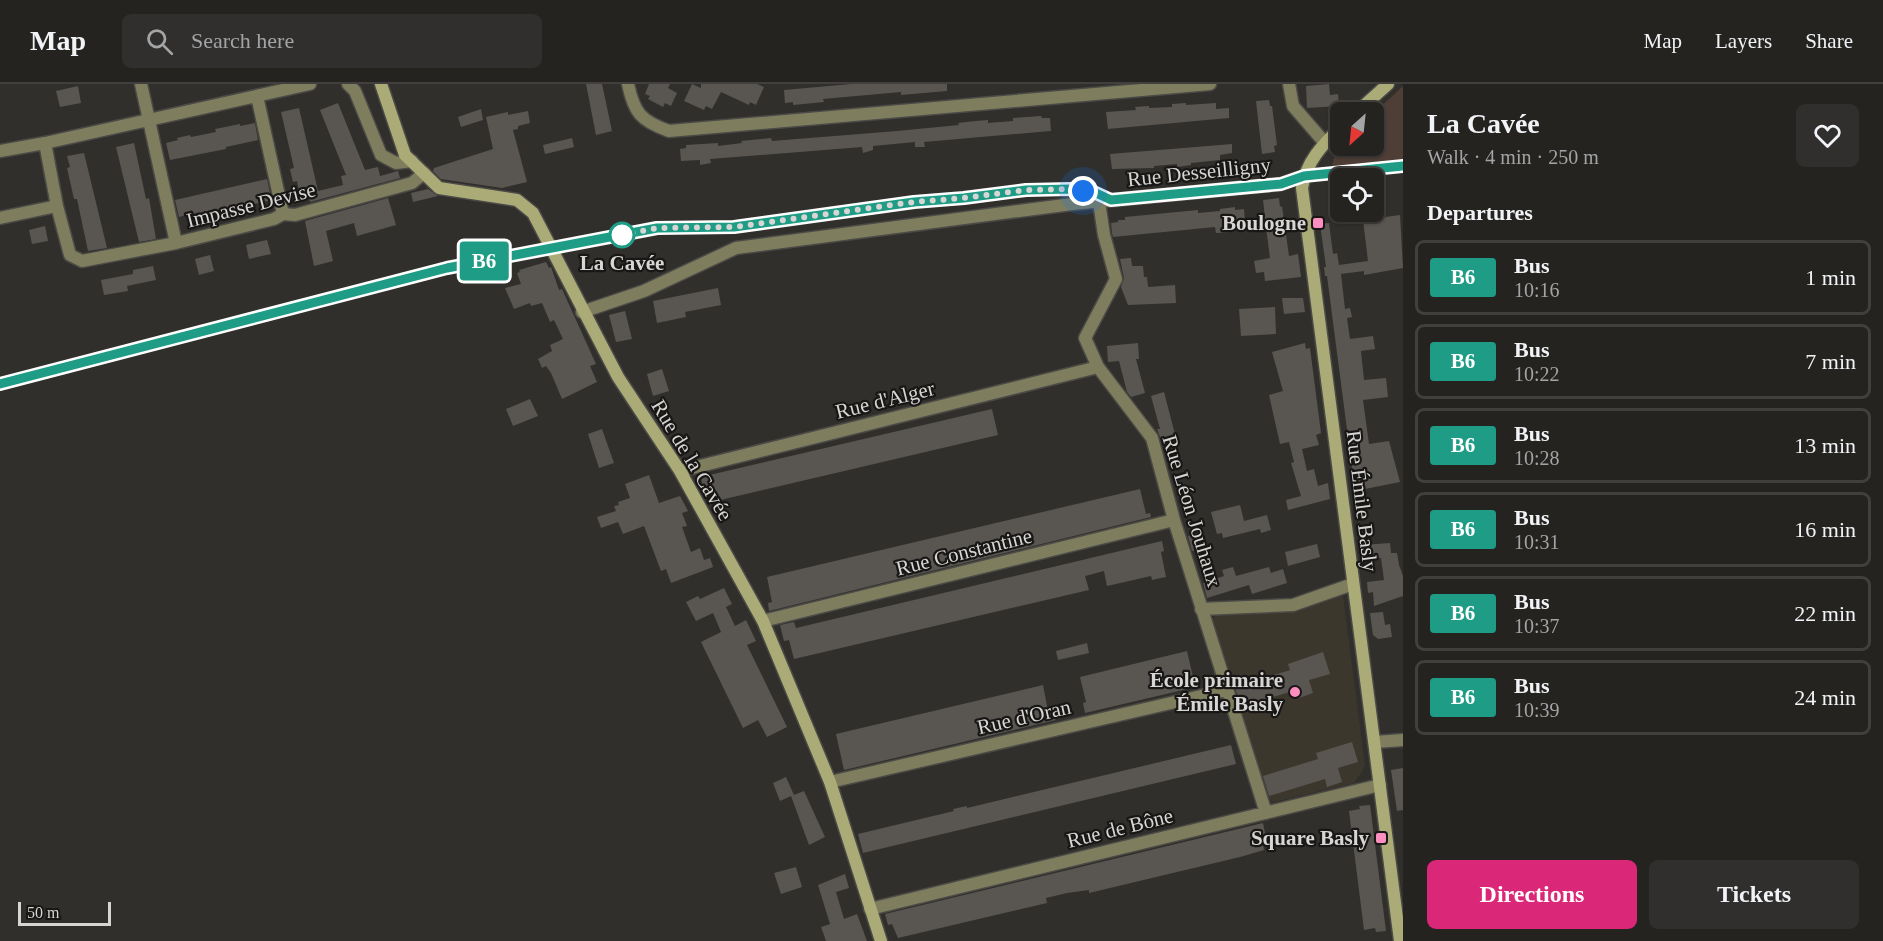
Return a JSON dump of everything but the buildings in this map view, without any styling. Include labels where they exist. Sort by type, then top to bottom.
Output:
[{"type":"street","points":[[141,84],[176,243]]},
{"type":"street","points":[[0,151],[310,84]]},
{"type":"street","points":[[348,84],[355,92],[381,155],[396,164],[412,161]]},
{"type":"street","name":"Rue de la Cavée","points":[[381,84],[405,155],[439,188],[517,200],[533,213],[582,312],[618,377],[680,471],[763,621],[830,782],[881,941]]},
{"type":"street","points":[[628,84],[632,104],[649,124],[669,131],[1084,89],[1210,84]]},
{"type":"street","points":[[1289,84],[1293,106],[1325,143]]},
{"type":"street","points":[[1368,102],[1388,84]]},
{"type":"street","points":[[257,96],[283,214]]},
{"type":"street","name":"Rue Émile Basly","points":[[1330,138],[1311,160],[1304,176],[1303,202],[1380,785],[1397,882],[1400,941]]},
{"type":"street","points":[[0,218],[57,206],[45,143]]},
{"type":"street","name":"Impasse Devise","points":[[57,206],[70,255],[82,261],[176,243],[274,219],[283,214],[295,215],[412,183],[424,173]]},
{"type":"street","name":"Rue Desseilligny","points":[[582,312],[644,291],[736,248],[1105,201],[1281,184],[1304,176]]},
{"type":"street","name":"Rue Léon Jouhaux","points":[[1105,201],[1104,235],[1116,279],[1085,338],[1098,367],[1152,438],[1201,609],[1266,813]]},
{"type":"street","name":"Rue d'Alger","points":[[680,471],[1098,367]]},
{"type":"street","name":"Rue Constantine","points":[[763,621],[1174,520]]},
{"type":"street","points":[[1201,609],[1293,605],[1353,584]]},
{"type":"street","name":"Rue d'Oran","points":[[830,782],[1227,690]]},
{"type":"street","points":[[1375,742],[1403,740]]},
{"type":"street","name":"Rue de Bône","points":[[870,909],[1380,785]]},
{"type":"lane","name":"Rue Desseilligny","points":[[1304,176],[1403,166]]},
{"type":"lane","points":[[0,384],[447,268],[657,228],[734,227],[914,202],[1026,190],[1071,189],[1096,193],[1105,201]]},
{"type":"shaded area","points":[[1403,86],[1403,159],[1332,166],[1334,156],[1384,156],[1384,104]]},
{"type":"shaded area","name":"École primaire Émile Basly","points":[[1338,594],[1343,596],[1365,765],[1354,783],[1274,802],[1268,799],[1213,619],[1215,614]]},
{"type":"bus line","name":"B6","points":[[0,384],[447,268],[657,228],[734,227],[914,202],[1026,190],[1071,189],[1096,193],[1111,200],[1281,184],[1304,176],[1403,166]]},
{"type":"place","name":"Boulogne","points":[[1318,223]]},
{"type":"place","name":"La Cavée","points":[[622,235]]},
{"type":"place","name":"École primaire Émile Basly","points":[[1295,692]]},
{"type":"place","name":"Square Basly","points":[[1381,838]]},
{"type":"route","points":[[622,235],[657,228],[734,227],[914,202],[1026,190],[1083,191]]}]
